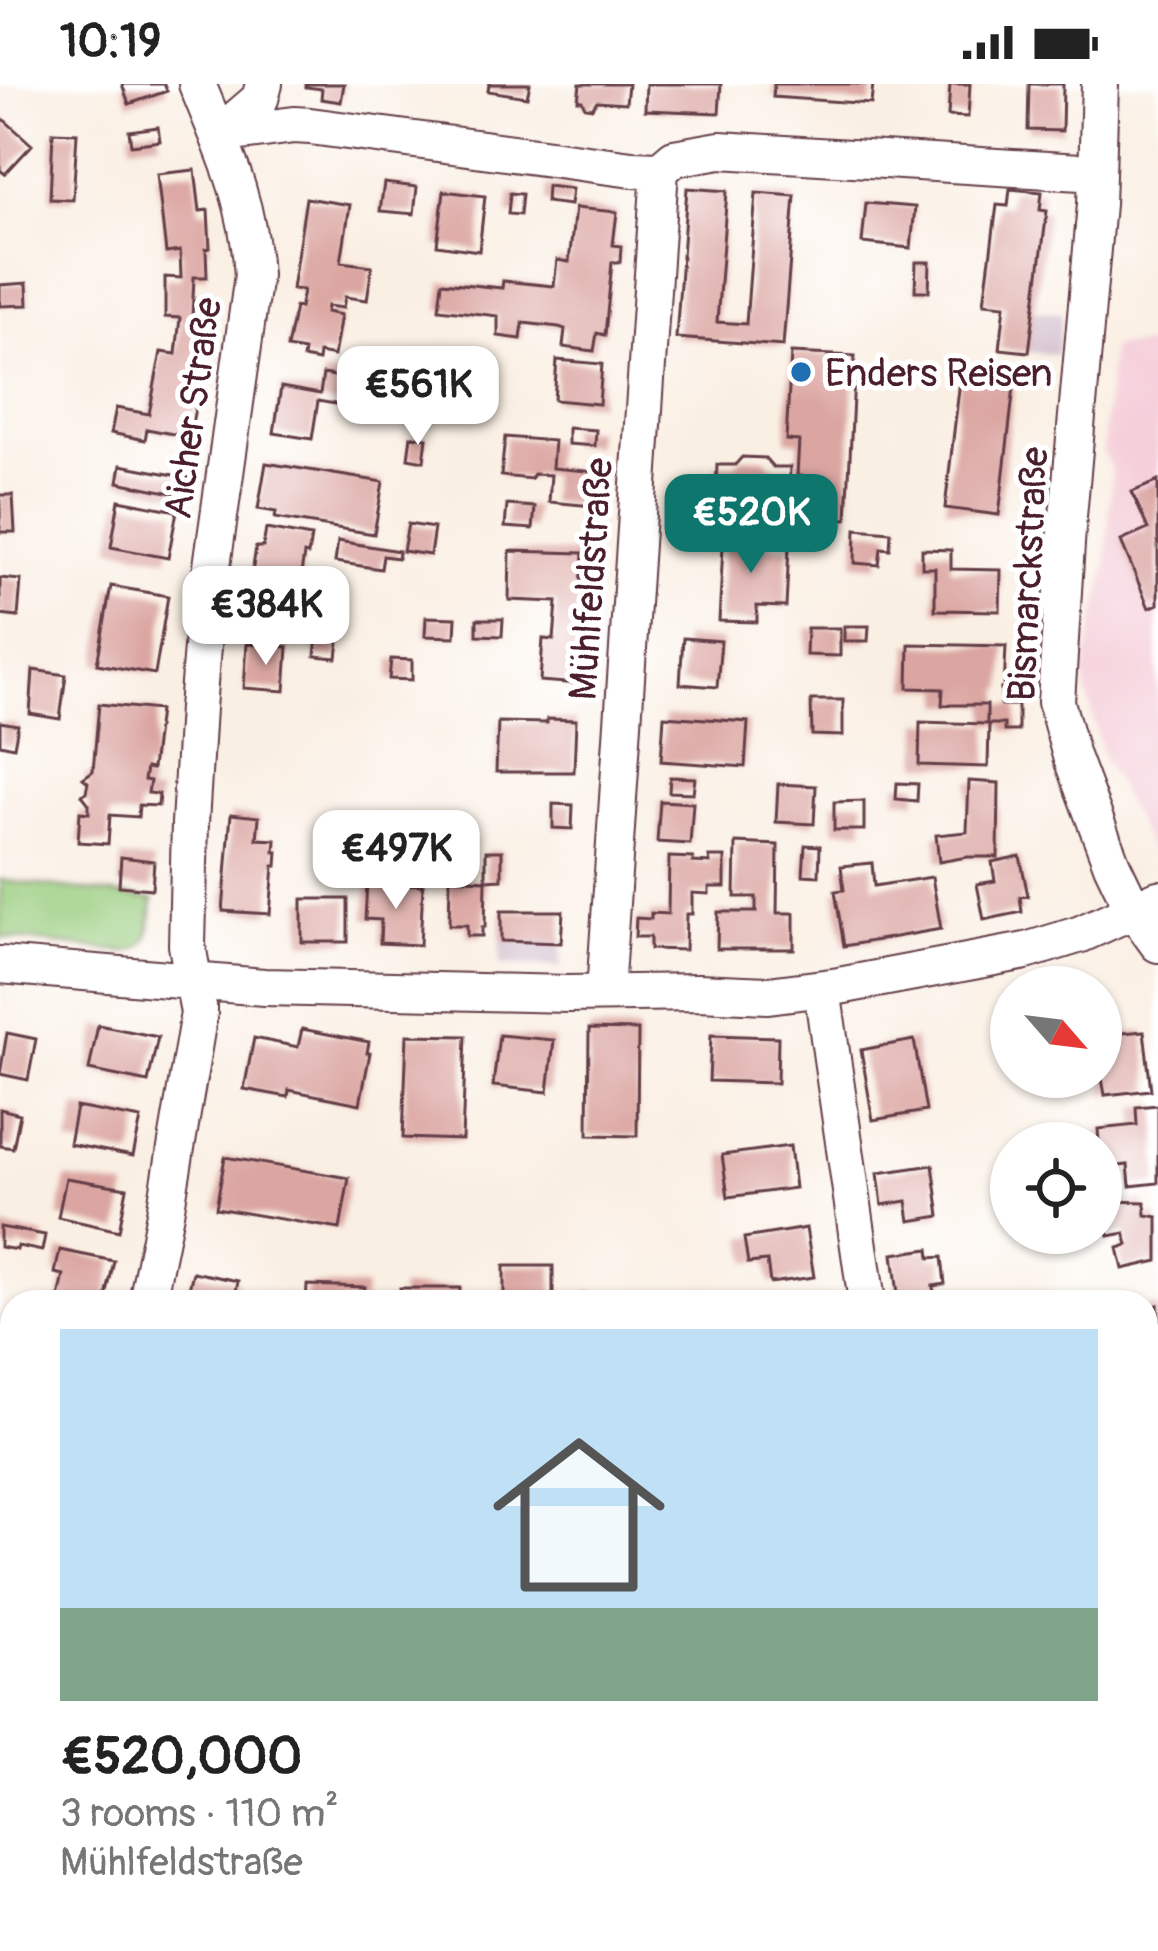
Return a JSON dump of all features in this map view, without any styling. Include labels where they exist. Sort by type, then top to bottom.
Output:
[{"type":"street","name":"Aicher Straße","points":[[149,1290],[199,1013],[188,944],[197,708],[207,602],[253,275],[248,220],[236,178],[197,84]]},
{"type":"street","points":[[218,135],[260,99],[264,84]]},
{"type":"street","name":"Bismarckstraße","points":[[1100,84],[1056,702],[1108,854],[1146,905],[1158,944]]},
{"type":"street","points":[[218,135],[310,126],[632,169],[660,170],[674,158],[720,150],[1097,173]]},
{"type":"street","name":"Mühlfeldstraße","points":[[605,993],[660,170]]},
{"type":"street","points":[[0,965],[264,987],[768,994],[958,966],[1026,951],[1082,934],[1146,905]]},
{"type":"street","points":[[822,988],[865,1290]]},
{"type":"shaded area","points":[[1005,307],[1062,313],[1057,355],[1000,349]]},
{"type":"shaded area","points":[[1158,344],[1158,854],[1152,853],[1103,758],[1083,677],[1106,567],[1112,472],[1103,452],[1111,347]]},
{"type":"shaded area","points":[[501,911],[563,911],[561,967],[500,965]]},
{"type":"green space","points":[[0,880],[153,899],[149,933],[142,945],[126,952],[0,937]]},
{"type":"building","points":[[122,84],[164,84],[167,91],[129,104]]},
{"type":"building","points":[[306,84],[344,84],[341,102],[321,99],[322,89]]},
{"type":"building","points":[[489,84],[530,84],[527,97],[488,91]]},
{"type":"building","points":[[580,84],[628,84],[626,103],[597,101],[592,108],[585,107],[578,100]]},
{"type":"building","points":[[646,84],[721,84],[719,113],[645,110]]},
{"type":"building","points":[[774,84],[873,84],[871,104],[773,97]]},
{"type":"building","points":[[950,84],[970,84],[968,117],[948,116]]},
{"type":"building","points":[[1029,84],[1063,84],[1062,131],[1028,130]]},
{"type":"building","points":[[0,116],[32,145],[5,174],[0,170]]},
{"type":"building","points":[[158,127],[160,141],[131,145],[129,131]]},
{"type":"building","points":[[53,132],[77,133],[73,200],[50,199]]},
{"type":"building","points":[[195,170],[200,211],[208,210],[210,248],[206,249],[207,277],[194,277],[192,318],[202,318],[189,437],[147,429],[145,440],[111,433],[116,408],[149,414],[161,352],[176,354],[180,318],[165,317],[165,277],[181,278],[180,251],[166,253],[157,174]]},
{"type":"building","points":[[384,183],[417,187],[414,214],[380,211]]},
{"type":"building","points":[[547,186],[572,189],[570,205],[546,202]]},
{"type":"building","points":[[687,188],[727,191],[717,322],[746,324],[756,193],[795,196],[783,346],[676,338]]},
{"type":"building","points":[[1010,189],[1042,192],[1040,210],[1047,211],[1029,352],[1000,349],[1005,305],[984,303],[997,205],[1008,206]]},
{"type":"building","points":[[444,191],[485,196],[479,251],[437,245]]},
{"type":"building","points":[[510,193],[522,194],[520,215],[508,214]]},
{"type":"building","points":[[306,198],[350,205],[341,262],[372,266],[367,300],[345,297],[343,308],[327,306],[326,312],[341,315],[334,356],[319,353],[318,361],[303,358],[304,351],[287,348],[303,290],[292,289]]},
{"type":"building","points":[[866,203],[915,207],[911,248],[862,243]]},
{"type":"building","points":[[575,208],[617,212],[613,245],[621,246],[620,262],[612,262],[605,335],[597,333],[594,351],[563,347],[565,329],[559,327],[523,323],[521,339],[498,336],[498,316],[439,309],[442,282],[502,288],[503,281],[554,286],[557,260],[569,262]]},
{"type":"building","points":[[916,262],[930,262],[929,291],[915,291]]},
{"type":"building","points":[[27,283],[28,305],[0,306],[0,285]]},
{"type":"building","points":[[791,353],[855,356],[847,519],[817,518],[819,477],[797,476],[799,441],[786,440]]},
{"type":"building","points":[[557,360],[602,364],[599,404],[554,400]]},
{"type":"building","points":[[961,372],[1015,378],[999,515],[945,508]]},
{"type":"building","points":[[323,374],[357,380],[352,407],[318,401],[312,439],[274,433],[281,387],[320,394]]},
{"type":"building","points":[[568,428],[596,430],[595,446],[568,444]]},
{"type":"building","points":[[411,436],[427,438],[424,461],[408,458]]},
{"type":"building","points":[[505,437],[554,441],[552,468],[597,472],[594,506],[549,502],[551,475],[501,476]]},
{"type":"building","points":[[742,457],[765,458],[773,467],[790,467],[788,516],[715,513],[717,465],[735,465]]},
{"type":"building","points":[[266,463],[383,482],[374,534],[275,518],[276,512],[258,509]]},
{"type":"building","points":[[121,465],[190,478],[187,496],[118,482]]},
{"type":"building","points":[[1158,481],[1158,604],[1149,608],[1121,541],[1148,529],[1132,492]]},
{"type":"building","points":[[0,495],[13,495],[15,532],[0,532]]},
{"type":"building","points":[[119,500],[177,511],[168,558],[111,547]]},
{"type":"building","points":[[507,505],[535,507],[533,529],[505,527]]},
{"type":"building","points":[[408,524],[434,528],[430,555],[403,551]]},
{"type":"building","points":[[724,528],[761,530],[760,546],[789,547],[786,607],[757,606],[757,622],[719,621]]},
{"type":"building","points":[[266,529],[311,537],[298,594],[250,587],[256,547],[263,547]]},
{"type":"building","points":[[856,529],[891,532],[890,549],[881,548],[879,565],[855,563]]},
{"type":"building","points":[[338,541],[399,551],[398,558],[383,556],[381,569],[335,562]]},
{"type":"building","points":[[922,549],[951,550],[951,569],[1001,570],[1000,611],[935,610],[935,568],[922,568]]},
{"type":"building","points":[[510,551],[583,553],[579,684],[540,681],[543,639],[554,640],[557,602],[509,600]]},
{"type":"building","points":[[0,578],[21,580],[18,617],[0,615]]},
{"type":"building","points":[[111,586],[168,596],[155,674],[97,664]]},
{"type":"building","points":[[310,612],[342,614],[337,658],[315,656],[318,628],[309,628]]},
{"type":"building","points":[[426,617],[456,618],[455,637],[425,636]]},
{"type":"building","points":[[477,619],[503,619],[502,636],[477,635]]},
{"type":"building","points":[[844,626],[869,626],[868,641],[844,641]]},
{"type":"building","points":[[807,628],[840,628],[840,656],[806,655]]},
{"type":"building","points":[[683,638],[721,641],[717,687],[680,684]]},
{"type":"building","points":[[247,644],[288,647],[285,691],[244,688]]},
{"type":"building","points":[[909,644],[1006,646],[1001,705],[1018,705],[1018,731],[989,724],[988,767],[919,765],[920,722],[987,724],[987,705],[942,705],[943,689],[908,688]]},
{"type":"building","points":[[391,659],[412,660],[412,680],[389,679]]},
{"type":"building","points":[[33,670],[66,675],[60,719],[30,714]]},
{"type":"building","points":[[811,700],[843,700],[843,736],[812,735]]},
{"type":"building","points":[[99,704],[159,710],[152,769],[146,768],[144,780],[150,781],[148,793],[159,794],[158,806],[139,805],[138,817],[110,815],[108,844],[78,842],[80,812],[89,813],[82,795],[88,782],[83,778],[93,771]]},
{"type":"building","points":[[664,716],[748,722],[745,767],[661,761]]},
{"type":"building","points":[[547,719],[576,720],[574,772],[496,772],[498,722],[547,723]]},
{"type":"building","points":[[0,722],[18,725],[14,747],[0,744]]},
{"type":"building","points":[[670,777],[695,778],[693,793],[669,792]]},
{"type":"building","points":[[969,781],[999,783],[998,857],[939,862],[936,835],[967,832]]},
{"type":"building","points":[[897,783],[918,784],[917,801],[896,799]]},
{"type":"building","points":[[778,784],[816,786],[814,824],[776,822]]},
{"type":"building","points":[[660,801],[693,803],[690,844],[657,842]]},
{"type":"building","points":[[864,801],[864,830],[834,830],[834,802]]},
{"type":"building","points":[[553,804],[573,805],[572,829],[553,828]]},
{"type":"building","points":[[231,814],[259,817],[257,839],[276,840],[270,914],[223,911]]},
{"type":"building","points":[[366,826],[367,883],[349,884],[348,827]]},
{"type":"building","points":[[736,843],[778,845],[777,913],[794,913],[794,949],[717,949],[718,912],[756,912],[756,897],[735,897]]},
{"type":"building","points":[[805,845],[820,846],[819,876],[803,875]]},
{"type":"building","points":[[486,851],[502,851],[502,879],[486,880]]},
{"type":"building","points":[[1020,856],[1028,896],[1020,897],[1022,912],[984,920],[977,884],[995,881],[992,862]]},
{"type":"building","points":[[121,857],[154,861],[152,889],[119,886]]},
{"type":"building","points":[[669,857],[710,863],[709,857],[725,857],[725,887],[709,887],[709,894],[692,893],[685,950],[650,949],[650,937],[635,937],[636,918],[668,914]]},
{"type":"building","points":[[872,863],[874,886],[932,877],[941,929],[844,946],[835,891],[844,890],[841,866]]},
{"type":"building","points":[[450,878],[486,880],[482,936],[467,936],[467,925],[449,925]]},
{"type":"building","points":[[367,883],[423,885],[420,945],[380,943],[381,920],[365,919]]},
{"type":"building","points":[[302,899],[348,899],[348,942],[302,942]]},
{"type":"building","points":[[501,911],[563,911],[561,943],[501,941]]},
{"type":"building","points":[[98,1025],[158,1037],[148,1082],[89,1070]]},
{"type":"building","points":[[302,1029],[369,1042],[360,1104],[289,1090],[288,1097],[244,1089],[254,1038],[298,1047]]},
{"type":"building","points":[[589,1029],[638,1030],[637,1136],[588,1135]]},
{"type":"building","points":[[1144,1031],[1151,1090],[1122,1093],[1122,1033]]},
{"type":"building","points":[[7,1033],[36,1039],[28,1080],[0,1074]]},
{"type":"building","points":[[407,1035],[466,1036],[462,1140],[403,1138]]},
{"type":"building","points":[[499,1035],[554,1040],[548,1092],[493,1086]]},
{"type":"building","points":[[711,1035],[778,1037],[777,1083],[709,1081]]},
{"type":"building","points":[[914,1040],[926,1111],[873,1120],[861,1050]]},
{"type":"building","points":[[1158,1105],[1158,1183],[1130,1186],[1128,1165],[1122,1166],[1122,1127],[1137,1125],[1136,1107]]},
{"type":"building","points":[[76,1107],[141,1119],[133,1156],[69,1144]]},
{"type":"building","points":[[0,1109],[20,1114],[13,1148],[0,1146]]},
{"type":"building","points":[[790,1146],[795,1188],[728,1197],[722,1155]]},
{"type":"building","points":[[225,1157],[349,1178],[340,1229],[216,1208]]},
{"type":"building","points":[[933,1165],[940,1216],[910,1221],[907,1201],[882,1205],[878,1173]]},
{"type":"building","points":[[66,1178],[127,1188],[119,1231],[58,1217]]},
{"type":"building","points":[[1122,1201],[1145,1202],[1146,1215],[1158,1217],[1158,1261],[1123,1269],[1119,1254],[1128,1245]]},
{"type":"building","points":[[0,1227],[45,1235],[42,1251],[0,1247]]},
{"type":"building","points":[[806,1228],[814,1277],[770,1283],[767,1261],[748,1263],[744,1238]]},
{"type":"building","points":[[929,1249],[930,1258],[942,1257],[945,1284],[933,1286],[933,1290],[898,1290],[893,1254]]},
{"type":"building","points":[[60,1250],[114,1261],[108,1290],[61,1290],[64,1275],[55,1273]]},
{"type":"building","points":[[504,1266],[553,1266],[553,1290],[504,1290]]},
{"type":"building","points":[[193,1272],[238,1281],[236,1290],[189,1290]]},
{"type":"building","points":[[307,1285],[365,1287],[365,1290],[307,1290]]},
{"type":"building","points":[[400,1288],[460,1288],[460,1290]]},
{"type":"place","name":"Enders Reisen","points":[[801,372]]}]
